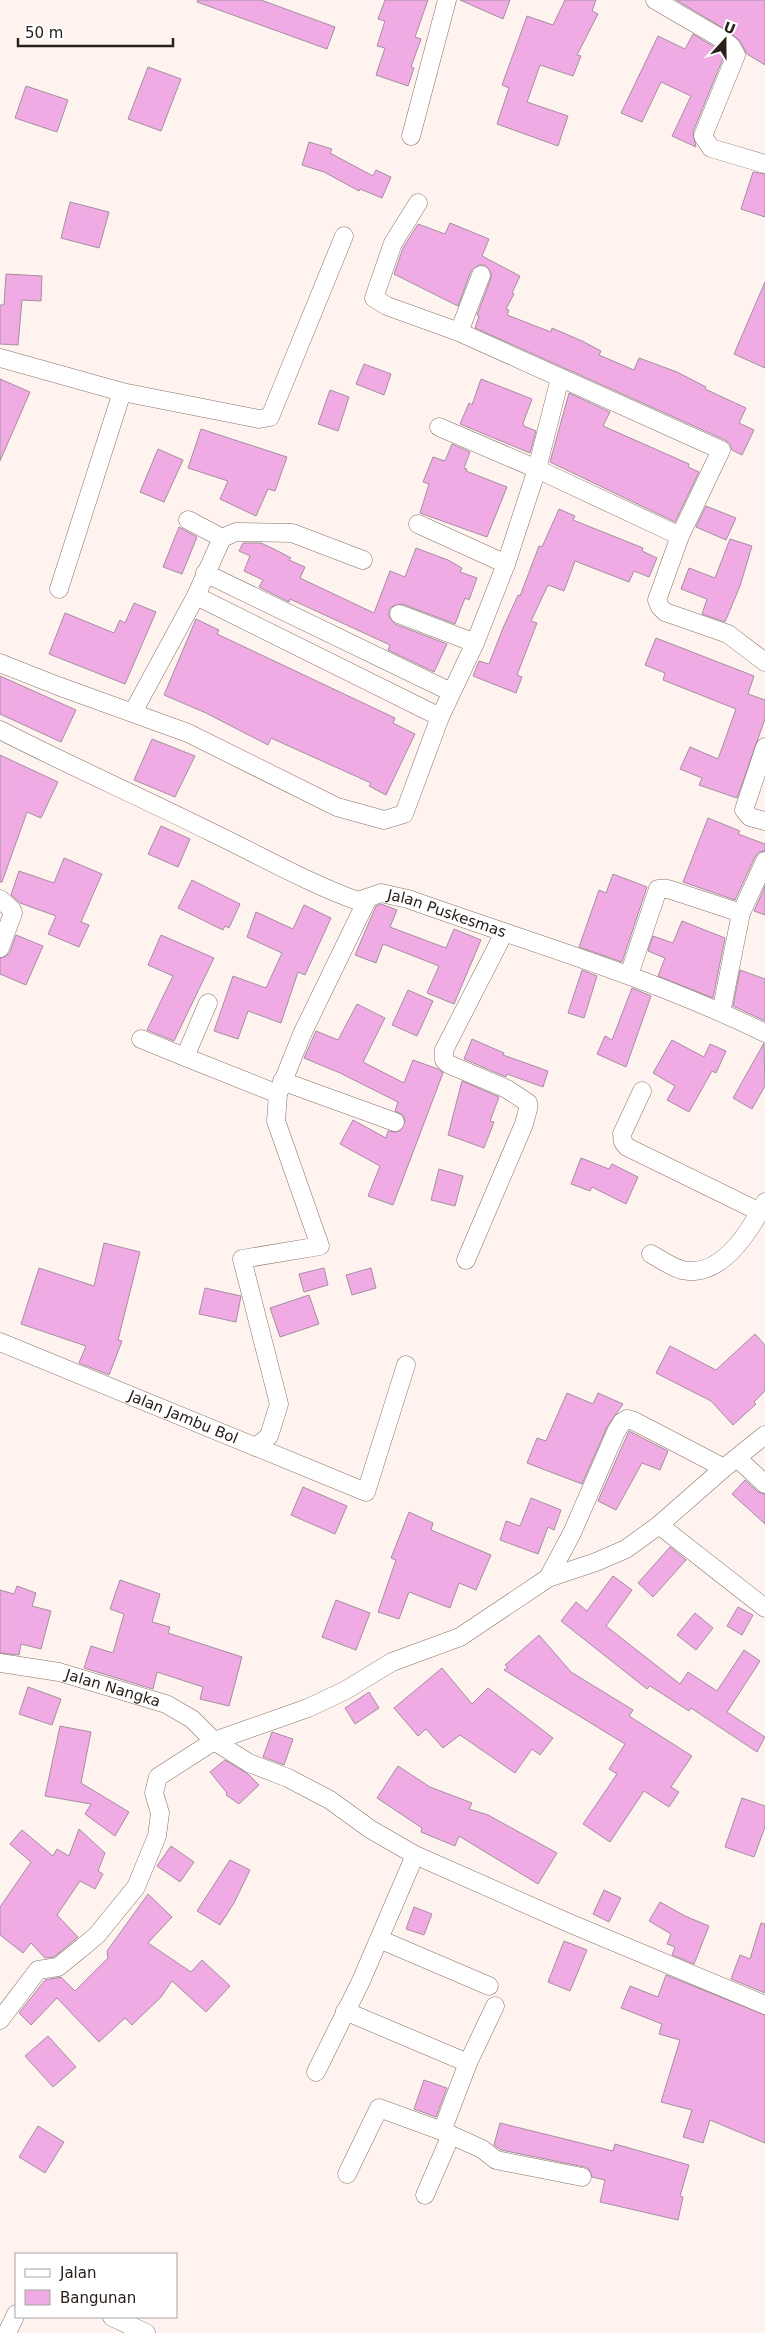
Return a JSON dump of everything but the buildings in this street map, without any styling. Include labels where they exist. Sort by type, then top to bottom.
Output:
[{"type":"street","points":[[410,136],[447,0]]},
{"type":"street","points":[[655,0],[731,46],[736,55],[703,136],[711,148],[765,164]]},
{"type":"street","points":[[418,203],[393,243],[374,298],[388,306],[459,332],[721,450],[680,536],[657,600],[665,612],[728,634],[765,662]]},
{"type":"street","points":[[0,358],[122,392],[260,418],[270,418],[344,236]]},
{"type":"street","points":[[459,332],[481,275]]},
{"type":"street","points":[[0,663],[188,733],[337,807],[384,820],[404,814],[440,717],[475,643],[506,564],[537,469],[560,378]]},
{"type":"street","points":[[59,589],[122,392]]},
{"type":"street","points":[[439,427],[537,469],[680,536]]},
{"type":"street","points":[[188,520],[222,538]]},
{"type":"street","points":[[418,524],[506,564]]},
{"type":"street","points":[[133,712],[196,596],[222,538],[236,532],[292,533],[363,560]]},
{"type":"street","points":[[205,573],[451,692]]},
{"type":"street","points":[[196,596],[440,717]]},
{"type":"street","points":[[399,614],[475,643]]},
{"type":"street","name":"Jalan Puskesmas","points":[[0,730],[68,765],[213,832],[323,888],[358,901],[381,893],[395,896],[629,976],[721,1012],[765,1033]]},
{"type":"street","points":[[765,748],[744,810],[750,818],[765,821]]},
{"type":"street","points":[[723,1003],[741,912],[765,861]]},
{"type":"street","points":[[629,976],[658,889],[668,889],[741,912]]},
{"type":"street","points":[[256,1447],[270,1436],[279,1404],[242,1259],[320,1246],[276,1121],[280,1088],[302,1034],[368,898]]},
{"type":"street","points":[[0,899],[13,913],[0,948]]},
{"type":"street","points":[[466,1260],[524,1124],[528,1103],[507,1089],[448,1064],[444,1060],[444,1050],[504,933]]},
{"type":"street","points":[[185,1057],[208,1003]]},
{"type":"street","points":[[141,1039],[185,1057],[280,1088],[395,1122]]},
{"type":"street","points":[[642,1091],[622,1134],[623,1142],[627,1147],[762,1207],[742,1238],[722,1260],[703,1271],[681,1270],[651,1254]]},
{"type":"street","name":"Jalan Jambu Bol","points":[[0,1342],[366,1492],[406,1365]]},
{"type":"street","points":[[548,1578],[572,1533],[616,1432],[622,1422],[627,1419],[634,1420],[730,1463],[765,1484]]},
{"type":"street","points":[[0,2020],[38,1970],[58,1967],[97,1935],[136,1886],[156,1836],[160,1813],[154,1793],[158,1777],[214,1742],[308,1708],[346,1690],[392,1662],[460,1637],[548,1578],[596,1562],[626,1549],[659,1526],[730,1463],[765,1435]]},
{"type":"street","points":[[659,1526],[765,1608]]},
{"type":"street","name":"Jalan Nangka","points":[[0,1663],[59,1672],[166,1704],[192,1719],[214,1742],[249,1763],[288,1778],[330,1800],[370,1829],[415,1855],[569,1923],[765,2005]]},
{"type":"street","points":[[316,2072],[379,1939],[415,1855]]},
{"type":"street","points":[[379,1939],[489,1986]]},
{"type":"street","points":[[425,2195],[447,2133],[468,2063],[495,2006]]},
{"type":"street","points":[[346,2011],[468,2063]]},
{"type":"street","points":[[347,2174],[379,2108],[447,2133],[482,2149],[496,2160],[582,2177]]},
{"type":"street","points":[[0,2331],[7,2333],[15,2316]]},
{"type":"street","points":[[114,2318],[146,2333]]}]
